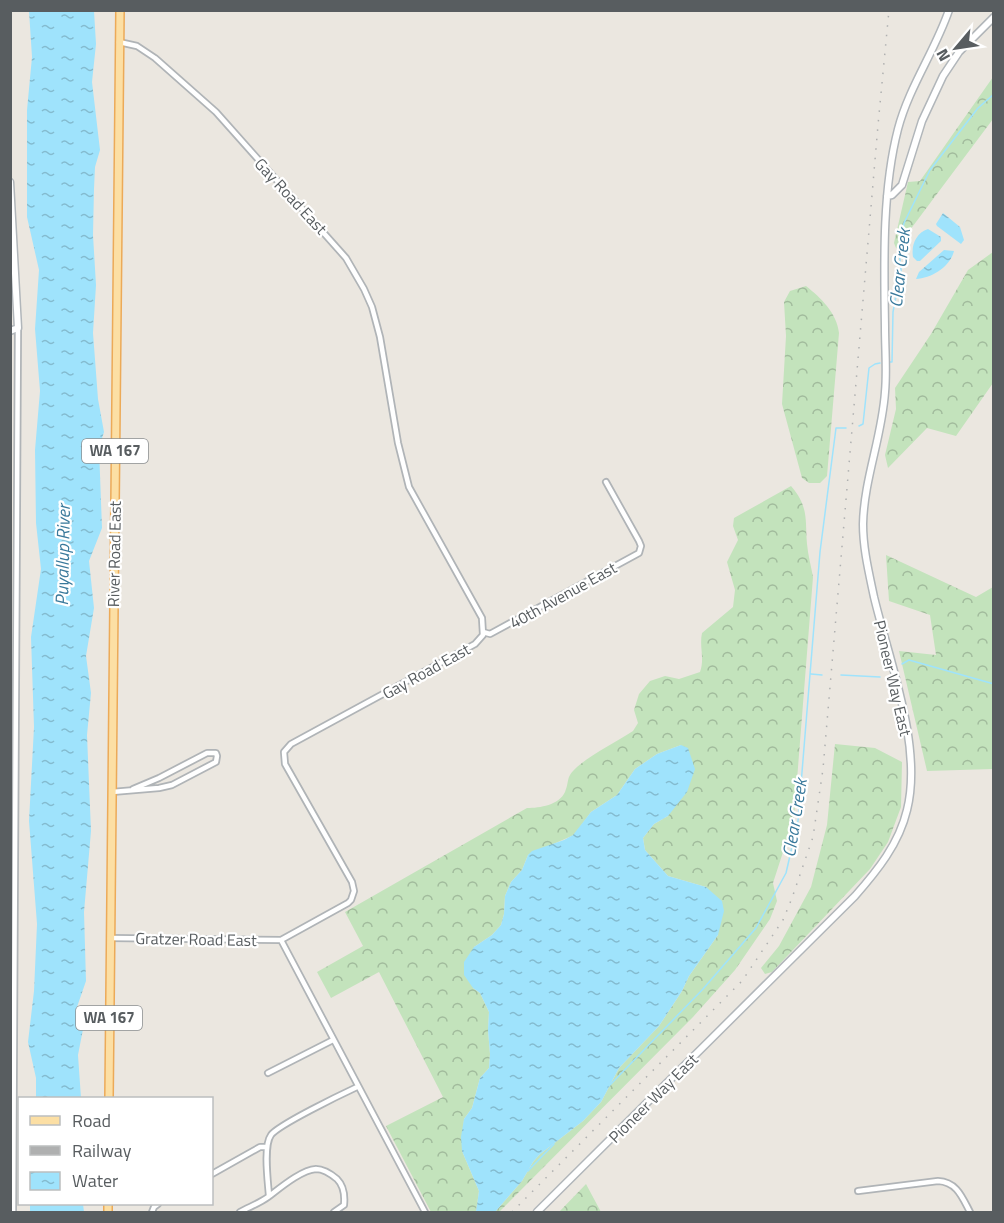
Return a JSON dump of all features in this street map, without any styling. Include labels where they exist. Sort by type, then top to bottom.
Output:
[{"type":"main road","name":"River Road East","points":[[109,1097],[120,10]]},
{"type":"main road","name":"Pioneer Way East","points":[[537,1212],[855,896],[884,861],[902,826],[911,783],[909,748],[899,694],[867,565],[863,531],[867,488],[879,435],[885,392],[884,312],[887,196],[895,141],[914,84],[949,10]]},
{"type":"main road","points":[[887,196],[892,195],[902,185],[922,121],[943,76],[959,52],[993,17]]},
{"type":"main road","points":[[10,182],[18,328],[10,331]]},
{"type":"street","name":"Gay Road East","points":[[119,42],[137,46],[155,58],[211,107],[338,247],[350,265],[372,307],[380,337],[398,444],[409,487],[480,612],[483,622],[481,639],[475,644],[291,744],[284,752],[285,764],[346,870],[354,891],[348,903],[281,940]]},
{"type":"street","points":[[13,1212],[18,328]]},
{"type":"street","name":"40th Avenue East","points":[[483,632],[490,634],[639,553],[641,550],[639,541],[606,482]]},
{"type":"street","points":[[112,792],[172,785],[216,762],[216,753],[207,753],[133,789]]},
{"type":"street","name":"Gratzer Road East","points":[[110,938],[281,940]]},
{"type":"street","points":[[281,940],[425,1212]]},
{"type":"street","points":[[268,1073],[333,1040]]},
{"type":"street","points":[[269,1196],[267,1147],[271,1135],[283,1126],[357,1087]]},
{"type":"street","points":[[213,1173],[260,1147],[267,1147]]},
{"type":"street","points":[[240,1212],[269,1196],[278,1188],[315,1169],[327,1172],[340,1183],[345,1197],[342,1208],[334,1212]]},
{"type":"street","points":[[858,1191],[938,1181],[948,1182],[956,1188],[970,1212]]},
{"type":"green space","points":[[993,77],[993,119],[910,230],[905,243],[896,248],[894,243],[908,182],[920,181]]},
{"type":"green space","points":[[993,252],[993,383],[956,436],[927,428],[888,468],[885,455],[896,409],[895,388],[931,334],[968,270]]},
{"type":"green space","points":[[806,286],[823,301],[832,313],[839,333],[827,476],[820,483],[809,483],[802,478],[782,404],[786,336],[784,302],[790,291]]},
{"type":"green space","points":[[791,486],[803,507],[807,548],[813,577],[794,818],[773,883],[777,901],[770,919],[735,970],[693,1017],[499,1212],[495,1212],[522,1181],[539,1155],[583,1121],[601,1102],[619,1068],[659,1026],[689,976],[718,935],[706,887],[668,876],[645,850],[643,838],[654,824],[668,816],[681,745],[657,754],[635,769],[617,795],[591,812],[574,835],[528,855],[522,870],[511,882],[505,896],[501,925],[492,935],[474,947],[473,988],[480,993],[489,1012],[490,1054],[489,1068],[480,1078],[472,1108],[464,1119],[462,1151],[479,1191],[476,1212],[431,1212],[386,1126],[443,1097],[379,972],[331,998],[317,972],[363,946],[345,912],[527,808],[554,803],[565,792],[568,779],[577,767],[633,731],[638,723],[634,710],[639,694],[650,681],[665,676],[679,679],[700,672],[702,633],[733,607],[735,590],[727,562],[738,540],[733,526],[734,518]]},
{"type":"green space","points":[[886,555],[976,597],[993,587],[993,769],[927,771],[899,651],[936,655],[930,615],[889,601]]},
{"type":"green space","points":[[835,744],[875,748],[902,762],[901,807],[888,842],[870,869],[772,972],[765,974],[761,968],[779,946],[811,887],[827,825]]},
{"type":"green space","points":[[586,1184],[601,1212],[559,1212]]},
{"type":"water","name":"Puyallup River","points":[[29,11],[94,11],[96,44],[92,82],[100,150],[95,167],[94,189],[93,235],[96,285],[93,333],[98,399],[104,432],[99,448],[102,528],[89,561],[94,608],[86,656],[91,693],[87,735],[91,831],[84,912],[86,981],[77,1007],[84,1024],[78,1055],[81,1097],[36,1097],[36,1078],[28,1042],[34,991],[37,924],[29,821],[34,727],[31,637],[41,569],[36,523],[35,450],[40,391],[35,329],[39,270],[27,217],[27,110],[32,57]]},
{"type":"water","points":[[943,213],[960,227],[964,240],[961,244],[937,226]]},
{"type":"water","points":[[928,229],[941,237],[941,241],[920,261],[917,261],[913,257],[914,244],[917,236]]},
{"type":"water","points":[[944,250],[954,251],[949,262],[934,274],[916,279],[919,272]]},
{"type":"water","points":[[681,745],[688,748],[695,769],[687,792],[668,816],[654,824],[643,838],[645,850],[668,876],[706,887],[722,901],[724,911],[718,935],[689,976],[659,1026],[619,1068],[601,1102],[583,1121],[539,1155],[522,1181],[495,1212],[476,1212],[479,1191],[462,1151],[461,1137],[464,1119],[472,1108],[480,1078],[489,1068],[489,1012],[480,993],[473,988],[464,975],[464,962],[474,947],[492,935],[501,925],[505,896],[511,882],[522,870],[532,851],[573,835],[591,812],[617,795],[635,769],[657,754]]},
{"type":"water","points":[[30,1205],[83,1205],[84,1212],[30,1212]]},
{"type":"waterway","name":"Clear Creek","points":[[890,362],[892,362],[893,312],[901,270],[899,250],[904,223],[930,170],[978,108],[994,94]]},
{"type":"waterway","name":"Clear Creek","points":[[859,426],[863,424],[869,368],[880,363]]},
{"type":"waterway","name":"Clear Creek","points":[[609,1086],[703,989],[756,928],[786,873],[798,821],[820,552],[836,428],[846,428]]},
{"type":"waterway","points":[[902,664],[909,660],[994,684]]},
{"type":"waterway","points":[[811,674],[822,675]]},
{"type":"waterway","points":[[841,675],[880,677]]},
{"type":"waterway","name":"Clear Creek","points":[[528,1171],[554,1144]]},
{"type":"railway","points":[[512,1212],[742,981],[783,920],[813,837],[823,769],[889,10]]}]
